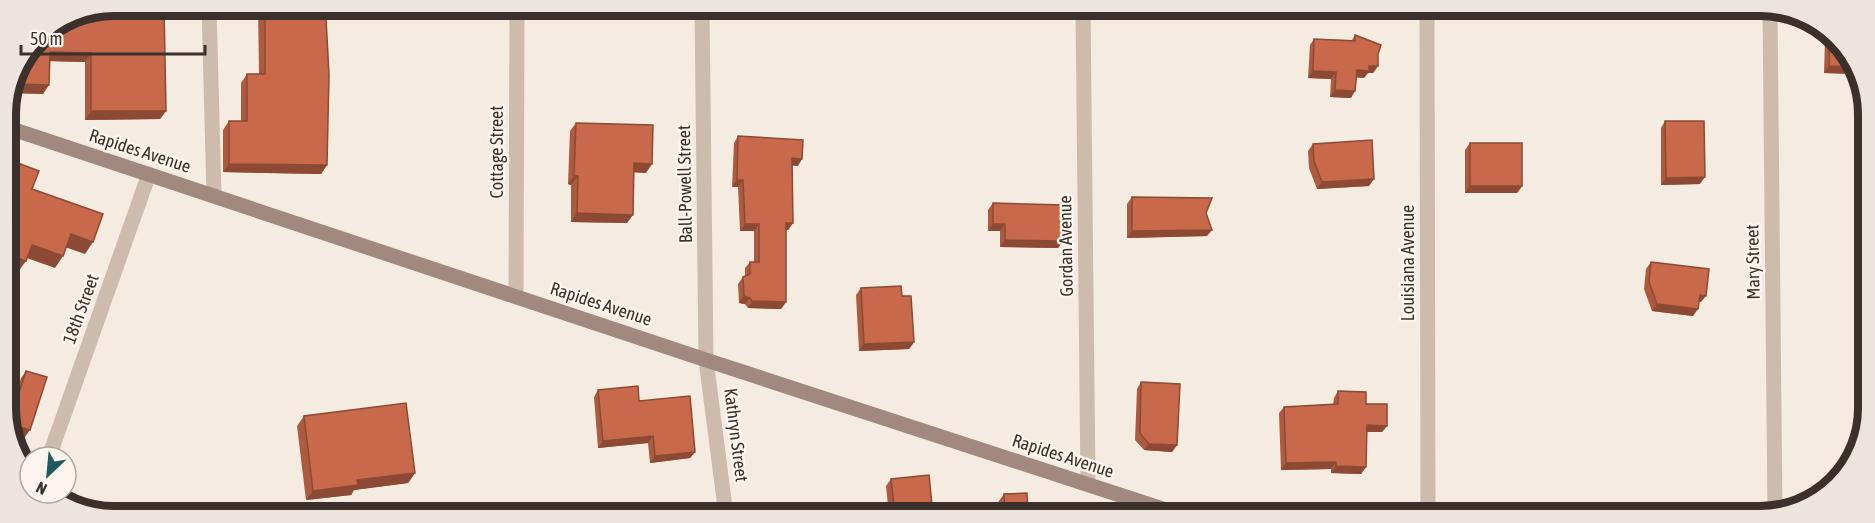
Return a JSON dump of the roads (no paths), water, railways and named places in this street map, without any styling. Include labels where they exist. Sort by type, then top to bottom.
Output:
[{"type":"main road","name":"Rapides Avenue","points":[[17,131],[706,360],[1155,506]]},
{"type":"street","points":[[209,16],[214,196]]},
{"type":"street","name":"Cottage Street","points":[[516,297],[517,16]]},
{"type":"street","name":"Ball-Powell Street","points":[[702,16],[706,360]]},
{"type":"street","name":"Gordan Avenue","points":[[1083,16],[1088,484]]},
{"type":"street","name":"Louisiana Avenue","points":[[1427,16],[1428,506]]},
{"type":"street","name":"Mary Street","points":[[1770,17],[1775,505]]},
{"type":"street","name":"18th Street","points":[[53,445],[149,174]]},
{"type":"street","name":"Kathryn Street","points":[[706,360],[725,507]]}]
